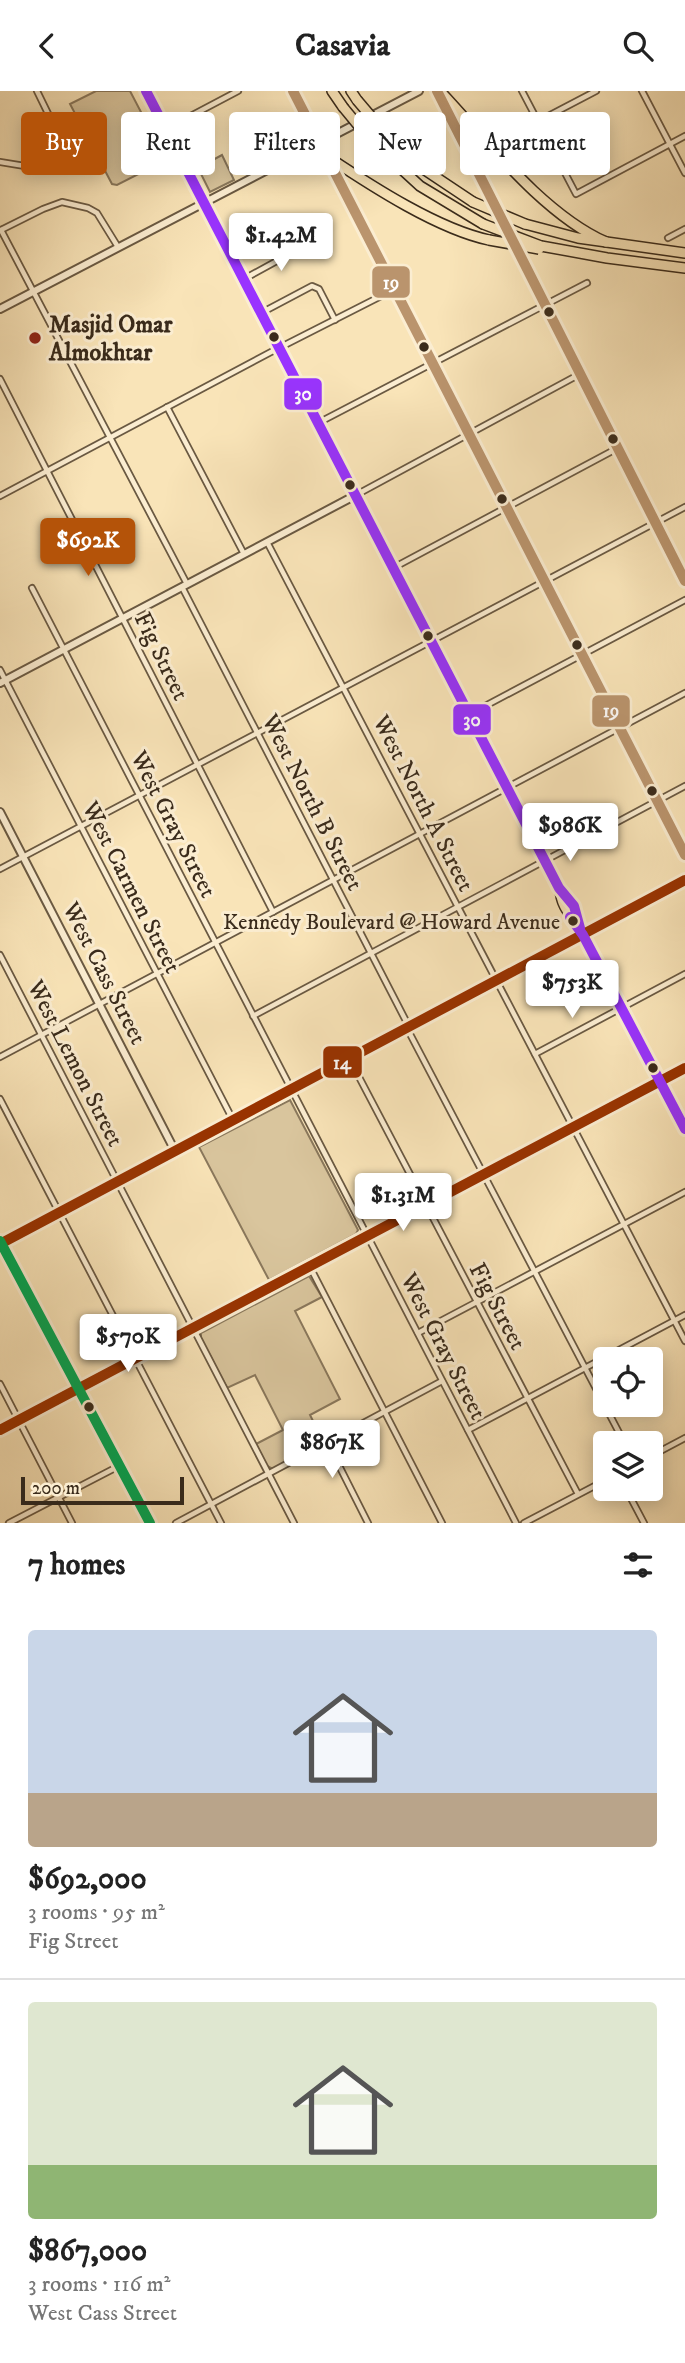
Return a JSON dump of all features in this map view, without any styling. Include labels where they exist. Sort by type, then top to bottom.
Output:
[{"type":"highway","points":[[332,91],[371,141],[420,186],[483,224],[545,247]]},
{"type":"highway","points":[[351,91],[384,133],[422,168],[473,202],[525,225],[563,235],[685,253]]},
{"type":"highway","points":[[438,91],[555,211],[574,226],[606,242]]},
{"type":"highway","points":[[340,164],[444,226],[468,235],[685,268]]},
{"type":"main road","points":[[146,91],[156,112]]},
{"type":"main road","points":[[293,91],[304,112]]},
{"type":"main road","points":[[438,91],[616,449],[685,581]]},
{"type":"main road","points":[[189,175],[559,888],[567,895],[579,918],[582,931],[685,1129]]},
{"type":"main road","points":[[337,175],[685,855]]},
{"type":"main road","points":[[0,1243],[496,980],[582,931],[685,880]]},
{"type":"main road","points":[[0,1430],[685,1067]]},
{"type":"street","points":[[0,162],[43,169],[50,167],[56,155],[59,137],[37,91]]},
{"type":"street","points":[[340,132],[419,91]]},
{"type":"street","points":[[522,91],[533,112]]},
{"type":"street","points":[[555,112],[596,91]]},
{"type":"street","points":[[642,91],[685,173]]},
{"type":"street","points":[[197,112],[234,92]]},
{"type":"street","points":[[566,175],[576,194],[685,136]]},
{"type":"street","points":[[0,309],[259,175]]},
{"type":"street","points":[[1,230],[62,202],[93,210],[102,217],[118,248]]},
{"type":"street","points":[[668,238],[685,229]]},
{"type":"street","name":"West North B Street","points":[[1,230],[110,437],[257,733],[483,1174],[618,1431]]},
{"type":"street","points":[[244,279],[306,245]]},
{"type":"street","points":[[318,423],[587,283]]},
{"type":"street","points":[[261,313],[312,286],[319,289],[335,320]]},
{"type":"street","points":[[0,496],[395,289]]},
{"type":"street","points":[[3,682],[580,374]]},
{"type":"street","name":"Fig Street","points":[[0,379],[273,912]]},
{"type":"street","points":[[167,407],[244,554]]},
{"type":"street","points":[[393,568],[616,449]]},
{"type":"street","points":[[0,869],[685,507]]},
{"type":"street","name":"West North A Street","points":[[267,542],[685,1341]]},
{"type":"street","name":"West Gray Street","points":[[32,587],[516,1523]]},
{"type":"street","points":[[470,714],[685,600]]},
{"type":"street","name":"West Carmen Street","points":[[0,670],[3,682],[81,826],[233,1120]]},
{"type":"street","points":[[0,1056],[685,693]]},
{"type":"street","points":[[253,1016],[685,786]]},
{"type":"street","name":"West Cass Street","points":[[0,812],[175,1151]]},
{"type":"street","name":"West Lemon Street","points":[[0,955],[294,1523]]},
{"type":"street","points":[[535,1054],[685,974]]},
{"type":"street","name":"Fig Street","points":[[349,1058],[578,1495]]},
{"type":"street","points":[[0,1099],[221,1523]]},
{"type":"street","points":[[418,1333],[685,1192]]},
{"type":"street","points":[[0,1243],[150,1523]]},
{"type":"street","points":[[310,1267],[442,1523]]},
{"type":"street","points":[[468,1430],[685,1315]]},
{"type":"street","points":[[176,1523],[442,1381]]},
{"type":"street","points":[[0,1384],[72,1523]]},
{"type":"street","points":[[319,1426],[368,1523]]},
{"type":"street","points":[[663,1450],[685,1438]]},
{"type":"street","points":[[9,1523],[119,1466]]},
{"type":"street","points":[[524,1523],[593,1487]]},
{"type":"street","points":[[632,1501],[644,1523]]},
{"type":"shaded area","points":[[96,91],[130,91],[141,112],[121,112],[121,175],[137,175],[117,185],[112,184],[107,174],[107,112],[74,112],[70,104]]},
{"type":"shaded area","points":[[222,155],[229,175],[234,180],[210,192],[202,175],[215,175],[215,159]]},
{"type":"shaded area","points":[[290,1100],[358,1230],[356,1234],[269,1280],[199,1147]]},
{"type":"shaded area","points":[[309,1276],[322,1297],[295,1311],[340,1399],[310,1415],[323,1441],[273,1469],[267,1466],[256,1444],[283,1430],[255,1375],[227,1388],[201,1338],[201,1333]]},
{"type":"transit line","name":"30","points":[[146,91],[559,888],[574,906],[580,928]]},
{"type":"transit line","name":"19","points":[[293,91],[685,855]]},
{"type":"transit line","name":"19","points":[[437,91],[685,581]]},
{"type":"transit line","name":"14","points":[[0,1244],[685,880]]},
{"type":"transit line","name":"30","points":[[570,917],[583,935],[685,1129]]},
{"type":"transit line","name":"14","points":[[0,1430],[685,1068]]},
{"type":"transit line","points":[[0,1241],[150,1523]]},
{"type":"place","name":"Masjid Omar Almokhtar","points":[[35,338]]},
{"type":"place","name":"Kennedy Boulevard @ Howard Avenue","points":[[573,921]]}]
